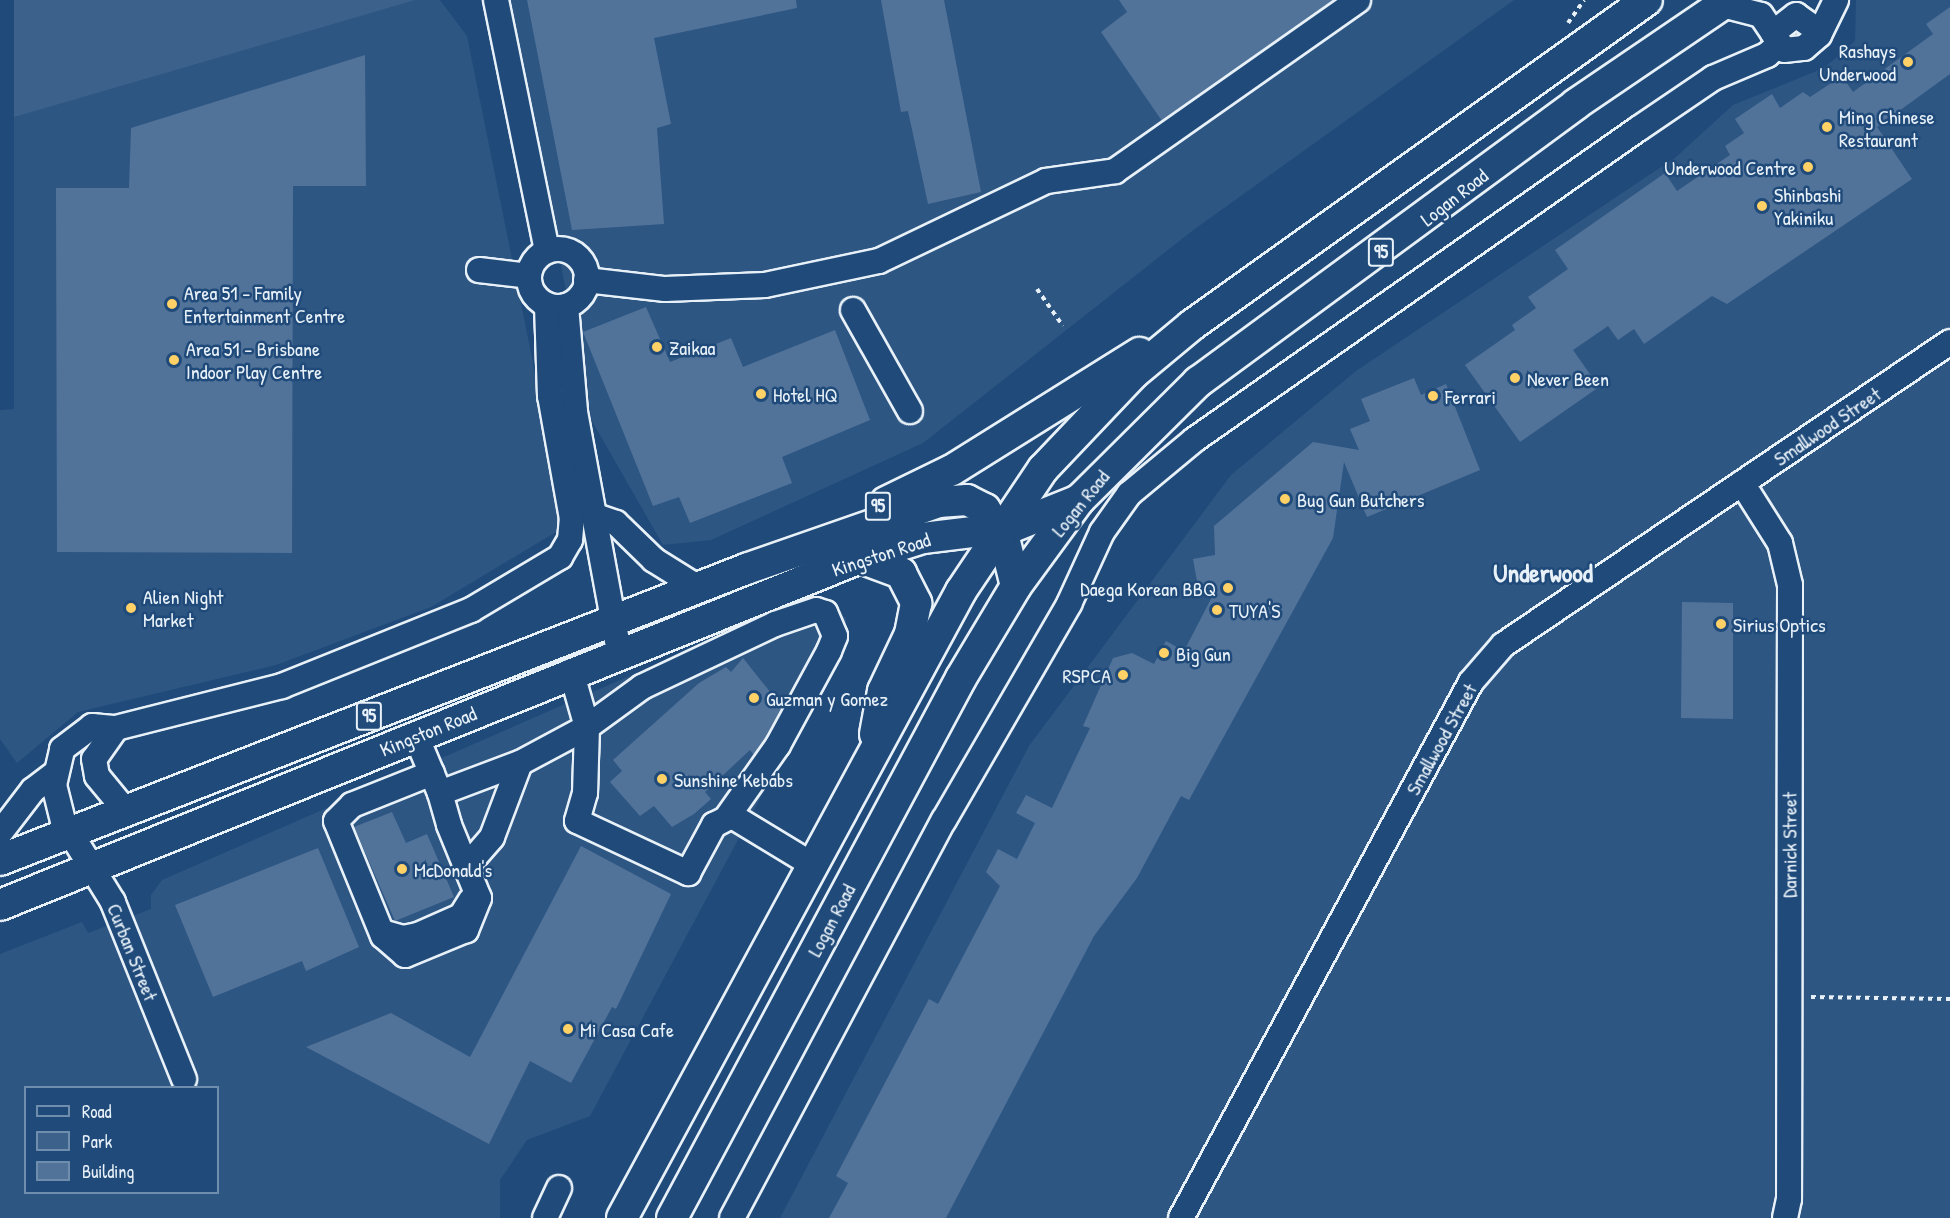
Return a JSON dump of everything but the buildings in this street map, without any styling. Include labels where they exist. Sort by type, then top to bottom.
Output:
[{"type":"main road","name":"95","points":[[999,530],[1085,421],[1192,325],[1647,0]]},
{"type":"main road","name":"Logan Road","points":[[672,1218],[1016,586],[1079,500],[1198,382],[1431,216],[1550,123],[1725,2]]},
{"type":"main road","name":"95","points":[[746,569],[786,542],[935,479],[1097,377],[1192,325]]},
{"type":"main road","name":"Kingston Road","points":[[0,860],[746,569],[947,500],[979,504],[999,530]]},
{"type":"main road","name":"95","points":[[999,530],[1079,500]]},
{"type":"main road","name":"Kingston Road","points":[[0,905],[763,594],[860,558],[923,538],[999,530]]},
{"type":"main road","points":[[999,530],[1016,586]]},
{"type":"main road","points":[[622,1218],[874,752],[999,530]]},
{"type":"main road","points":[[860,558],[901,573],[916,603],[910,634],[879,702],[874,752]]},
{"type":"street","points":[[496,0],[547,251]]},
{"type":"street","points":[[586,280],[665,289],[765,285],[879,261],[1046,181],[1115,171],[1358,0]]},
{"type":"street","points":[[1725,2],[1761,15],[1776,39],[1790,52],[1804,48],[1820,32],[1836,0]]},
{"type":"street","name":"Logan Road","points":[[732,1218],[944,820],[1068,604],[1102,532],[1129,494],[1194,440],[1638,129],[1776,39]]},
{"type":"street","points":[[547,251],[574,255],[586,280],[580,296],[557,306],[534,294],[529,276],[534,261],[547,251]]},
{"type":"street","points":[[479,270],[529,276]]},
{"type":"street","points":[[557,306],[619,652]]},
{"type":"street","points":[[69,833],[54,774],[62,749],[77,733],[92,726],[116,728],[282,686],[471,610],[550,564],[570,540],[572,505],[550,396],[557,306]]},
{"type":"street","points":[[853,310],[910,411]]},
{"type":"street","name":"Smallwood Street","points":[[1181,1218],[1471,682],[1503,645],[1950,342]]},
{"type":"street","name":"Darnick Street","points":[[1742,483],[1780,543],[1790,585],[1789,997],[1785,1218]]},
{"type":"street","points":[[593,515],[615,523],[654,560],[699,588]]},
{"type":"street","points":[[763,594],[775,624]]},
{"type":"street","points":[[416,736],[436,783],[471,876],[476,914],[456,938],[405,955],[397,953],[382,932],[336,820],[352,805],[436,783],[520,763],[587,727],[642,687],[775,624],[816,610],[833,622],[835,636],[778,745],[728,816],[714,825],[688,873],[577,821],[585,793],[587,727],[571,671]]},
{"type":"street","points":[[116,728],[96,752],[94,767],[125,810]]},
{"type":"street","points":[[471,876],[492,837],[520,763]]},
{"type":"street","points":[[0,833],[33,790],[54,774]]},
{"type":"street","points":[[728,816],[813,865]]},
{"type":"street","name":"Curban Street","points":[[69,833],[113,902],[184,1078]]},
{"type":"street","points":[[545,1218],[559,1188]]},
{"type":"path","points":[[1037,289],[1063,326]]},
{"type":"path","points":[[1789,997],[1950,999]]},
{"type":"shaded area","points":[[14,0],[440,0],[467,36],[561,502],[561,529],[431,607],[276,665],[78,712],[17,763],[0,739],[0,410],[14,409]]},
{"type":"shaded area","points":[[508,0],[1514,0],[1192,231],[923,443],[711,540],[663,545],[592,421]]},
{"type":"shaded area","points":[[1856,0],[1950,0],[1950,1218],[780,1218],[1029,746],[1231,475],[1356,371],[1676,157],[1733,105],[1824,68],[1855,41]]},
{"type":"shaded area","points":[[819,599],[846,618],[845,640],[590,1116],[527,1140],[500,1180],[500,1218],[0,1218],[0,954],[82,922],[88,933],[151,909],[151,895],[162,880],[799,602]]},
{"type":"green space","points":[[14,0],[415,0],[14,117]]},
{"type":"place","name":"Rashays Underwood","points":[[1908,62]]},
{"type":"place","name":"Ming Chinese Restaurant","points":[[1827,127]]},
{"type":"place","name":"Underwood Centre","points":[[1808,167]]},
{"type":"place","name":"Shinbashi Yakiniku","points":[[1762,206]]},
{"type":"place","name":"Area 51 - Family Entertainment Centre","points":[[172,304]]},
{"type":"place","name":"Zaikaa","points":[[657,347]]},
{"type":"place","name":"Area 51 - Brisbane Indoor Play Centre","points":[[174,360]]},
{"type":"place","name":"Never Been","points":[[1515,378]]},
{"type":"place","name":"Hotel HQ","points":[[761,394]]},
{"type":"place","name":"Ferrari","points":[[1433,396]]},
{"type":"place","name":"Bug Gun Butchers","points":[[1285,499]]},
{"type":"place","name":"Daega Korean BBQ","points":[[1228,588]]},
{"type":"place","name":"Alien Night Market","points":[[131,608]]},
{"type":"place","name":"TUYA'S","points":[[1217,610]]},
{"type":"place","name":"Sirius Optics","points":[[1721,624]]},
{"type":"place","name":"Big Gun","points":[[1164,653]]},
{"type":"place","name":"RSPCA","points":[[1123,675]]},
{"type":"place","name":"Guzman y Gomez","points":[[754,698]]},
{"type":"place","name":"Sunshine Kebabs","points":[[662,779]]},
{"type":"place","name":"McDonald's","points":[[402,869]]},
{"type":"place","name":"Mi Casa Cafe","points":[[568,1029]]},
{"type":"district","name":"Underwood","points":[[1543,573]]}]
